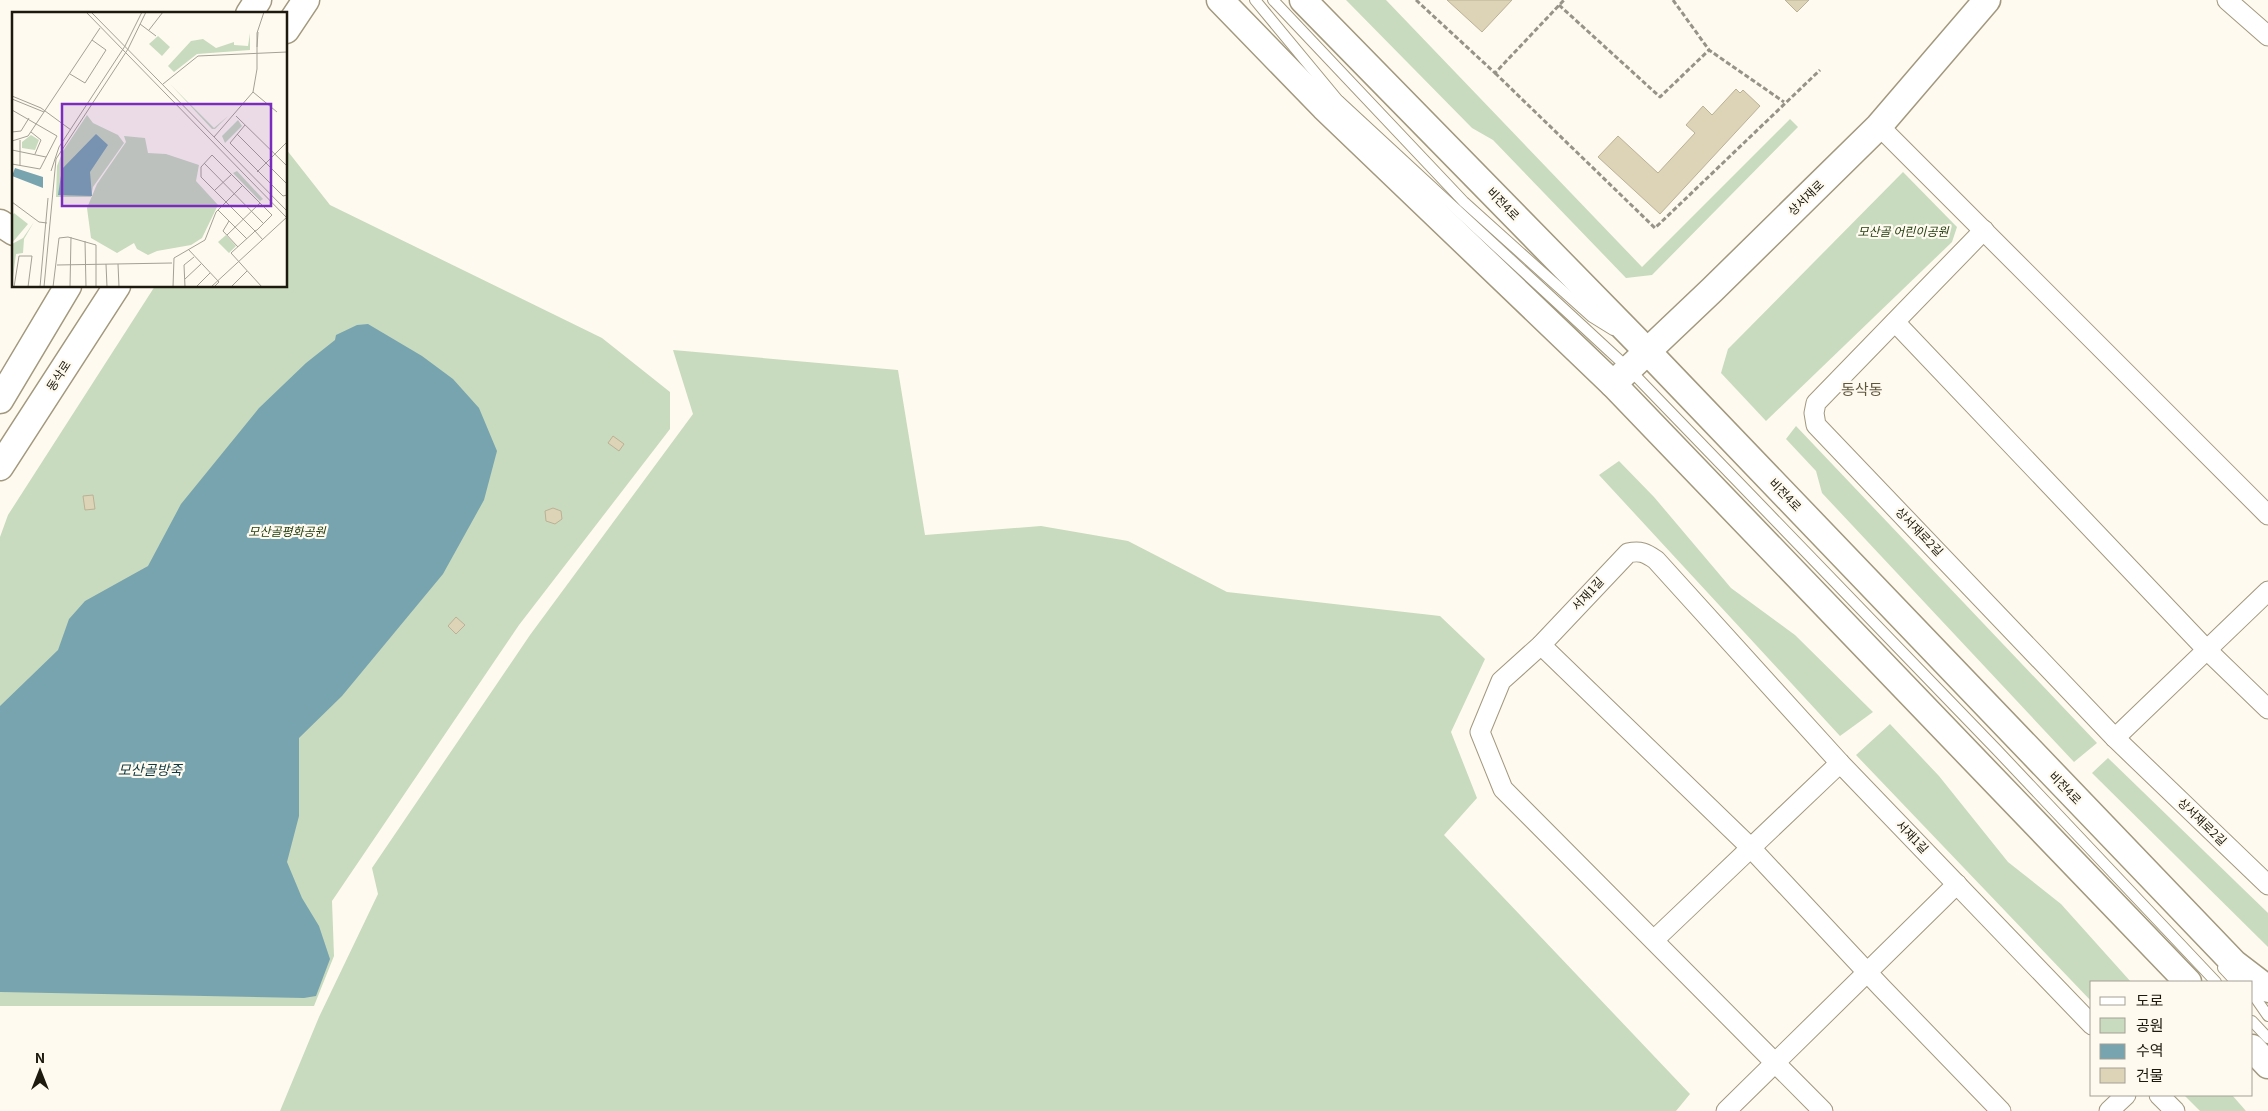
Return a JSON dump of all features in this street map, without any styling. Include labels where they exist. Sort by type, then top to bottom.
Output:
[{"type":"main road","points":[[250,12],[258,0]]},
{"type":"main road","points":[[288,27],[306,0]]},
{"type":"main road","name":"비전4로","points":[[1220,0],[1324,107],[1370,150],[1634,364],[2242,981]]},
{"type":"main road","name":"비전4로","points":[[1303,0],[1634,364],[2187,981]]},
{"type":"main road","name":"상서재로","points":[[1634,364],[1879,126],[1987,0]]},
{"type":"main road","points":[[0,223],[12,231]]},
{"type":"main road","points":[[0,400],[67,288]]},
{"type":"main road","name":"동삭로","points":[[0,467],[107,290]]},
{"type":"main road","name":"비전4로","points":[[2253,992],[2266,1005]]},
{"type":"main road","points":[[2253,1049],[2268,1065]]},
{"type":"street","points":[[2227,0],[2268,36]]},
{"type":"street","points":[[1879,126],[2268,515]]},
{"type":"street","name":"상서재로2길","points":[[1984,230],[1816,403],[1814,413],[1816,425],[2115,738],[2268,886]]},
{"type":"street","points":[[1895,322],[2207,650],[2268,709]]},
{"type":"street","name":"서재1길","points":[[1654,940],[1504,789],[1480,732],[1501,681],[1541,644],[1620,560],[1628,554],[1639,551],[1648,554],[1656,560],[1840,763],[2090,1023]]},
{"type":"street","points":[[2115,738],[2268,591]]},
{"type":"street","points":[[1541,644],[1750,847],[2001,1111]]},
{"type":"street","points":[[1822,1111],[1654,940],[1840,763]]},
{"type":"street","points":[[1726,1111],[1957,884]]},
{"type":"street","points":[[2109,1111],[2125,1096]]},
{"type":"street","points":[[2160,1096],[2175,1111]]},
{"type":"lane","points":[[1255,0],[1339,101],[1370,150]]},
{"type":"lane","points":[[1273,0],[1464,202],[1592,317],[1609,328],[1621,341]]},
{"type":"lane","points":[[1339,101],[1634,364],[2215,981]]},
{"type":"lane","points":[[1609,328],[1634,364]]},
{"type":"lane","points":[[1721,444],[1864,593]]},
{"type":"lane","points":[[2253,994],[2266,1005]]},
{"type":"lane","points":[[2253,999],[2266,1005]]},
{"type":"lane","points":[[2253,1022],[2268,1038]]},
{"type":"path","points":[[1416,0],[1495,73],[1655,228],[1784,102],[1820,70]]},
{"type":"path","points":[[1495,73],[1564,0]]},
{"type":"path","points":[[1673,0],[1709,50],[1784,102]]},
{"type":"path","points":[[1559,5],[1660,98],[1709,50]]},
{"type":"green space","points":[[1346,0],[1386,0],[1642,267],[1790,119],[1798,127],[1652,275],[1626,278],[1493,140],[1472,128]]},
{"type":"green space","name":"모산골평화공원","points":[[288,152],[330,205],[602,338],[670,392],[670,429],[519,625],[332,901],[334,956],[314,1006],[0,1006],[0,537],[8,515],[154,288],[288,288]]},
{"type":"green space","name":"모산골 어린이공원","points":[[1903,172],[1957,227],[1952,242],[1766,421],[1721,373],[1728,349]]},
{"type":"green space","points":[[673,350],[898,370],[925,535],[1041,526],[1128,541],[1227,592],[1440,616],[1485,659],[1451,732],[1477,798],[1444,835],[1690,1094],[1676,1111],[280,1111],[319,1017],[378,894],[372,868],[530,635],[693,414]]},
{"type":"green space","points":[[1796,426],[2097,743],[2074,762],[1822,493],[1816,471],[1786,439]]},
{"type":"green space","points":[[1619,461],[1654,497],[1731,588],[1795,635],[1873,712],[1840,736],[1599,475]]},
{"type":"green space","points":[[1890,724],[1939,776],[2008,862],[2061,904],[2130,981],[2090,981],[2090,1000],[1856,755]]},
{"type":"green space","points":[[2108,758],[2268,913],[2268,947],[2092,773]]},
{"type":"green space","points":[[2185,1096],[2233,1096],[2246,1111],[2200,1111]]},
{"type":"water","name":"모산골방죽","points":[[368,324],[422,356],[453,379],[479,408],[497,451],[484,500],[443,574],[342,696],[299,738],[299,816],[287,862],[302,898],[319,926],[330,959],[316,996],[304,998],[0,992],[0,706],[58,650],[69,619],[85,601],[148,566],[181,504],[259,408],[306,363],[335,340],[336,335],[357,325]]},
{"type":"building","points":[[1447,0],[1512,0],[1482,32]]},
{"type":"building","points":[[1785,0],[1809,0],[1797,12]]},
{"type":"building","points":[[1736,89],[1740,93],[1743,90],[1760,106],[1660,214],[1598,157],[1618,136],[1658,173],[1695,133],[1686,125],[1703,106],[1712,115]]},
{"type":"building","points":[[613,436],[624,444],[619,451],[608,443]]},
{"type":"building","points":[[93,495],[95,509],[85,510],[83,496]]},
{"type":"building","points":[[553,508],[561,511],[562,519],[555,524],[546,521],[545,511]]},
{"type":"building","points":[[456,617],[465,625],[456,634],[448,626]]},
{"type":"district","name":"동삭동","points":[[1862,390]]}]
